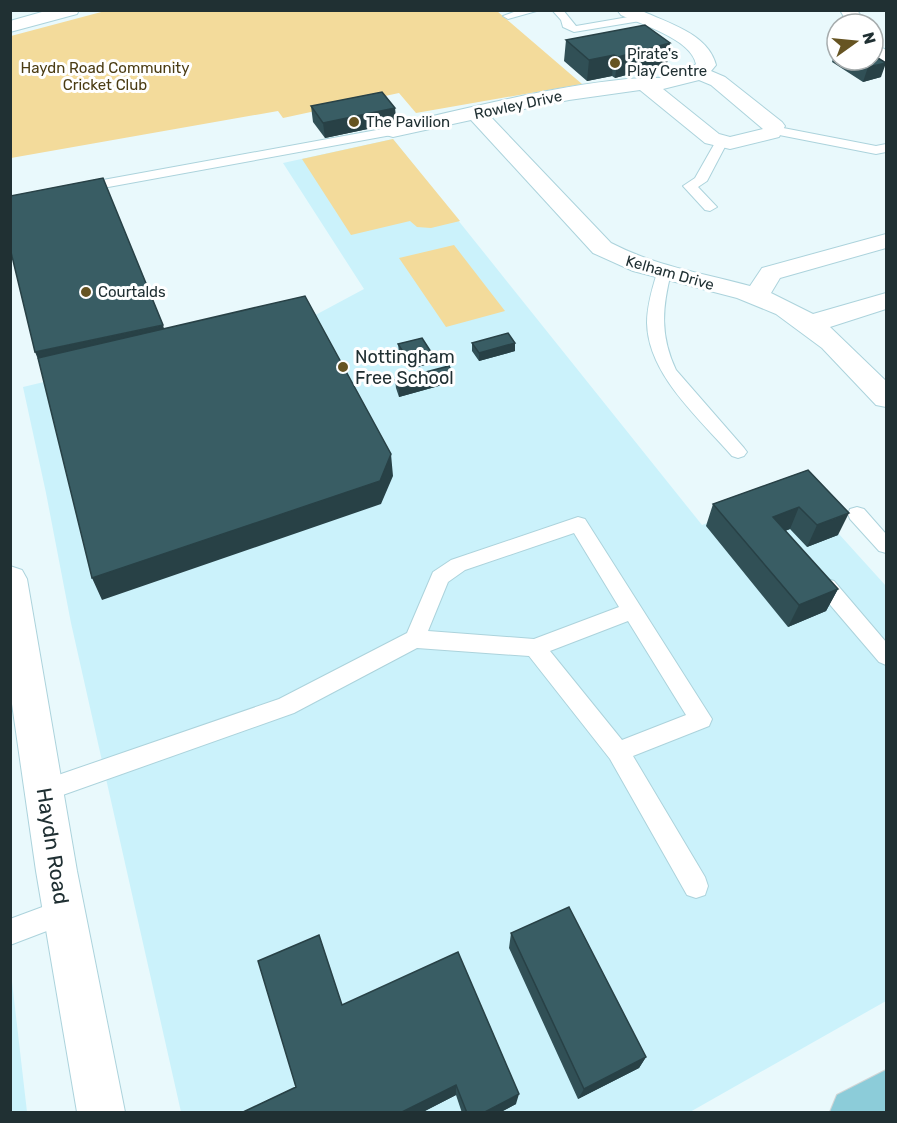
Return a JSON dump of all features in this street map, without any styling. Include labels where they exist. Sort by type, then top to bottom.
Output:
[{"type":"main road","points":[[854,1113],[886,1094]]},
{"type":"street","points":[[10,27],[71,10]]},
{"type":"street","points":[[634,15],[699,48],[707,58],[706,65],[698,73],[718,81],[775,126],[772,133],[730,143],[712,139],[644,84]]},
{"type":"street","name":"Rowley Drive","points":[[393,131],[594,90],[681,80],[698,73]]},
{"type":"street","name":"Kelham Drive","points":[[477,114],[603,248],[624,261],[756,296],[798,315],[827,337],[886,398]]},
{"type":"street","points":[[756,296],[771,273],[886,241]]},
{"type":"street","points":[[810,324],[886,301]]},
{"type":"street","name":"Haydn Road","points":[[10,579],[21,633],[43,791],[101,1113]]},
{"type":"lane","points":[[508,16],[535,10]]},
{"type":"lane","points":[[557,10],[566,19],[567,25],[574,29],[634,15]]},
{"type":"lane","points":[[773,130],[876,150],[886,148]]},
{"type":"lane","points":[[67,190],[393,131]]},
{"type":"lane","points":[[710,207],[690,186],[700,181],[722,141]]},
{"type":"lane","points":[[664,273],[655,305],[654,329],[662,358],[669,372],[738,452]]},
{"type":"lane","points":[[857,514],[886,546]]},
{"type":"lane","points":[[415,639],[440,577],[458,564],[578,524],[700,719],[618,752]]},
{"type":"lane","points":[[827,587],[886,657]]},
{"type":"lane","points":[[43,791],[286,706],[415,639],[535,648],[633,610]]},
{"type":"lane","points":[[535,648],[618,752],[696,886]]},
{"type":"lane","points":[[10,933],[64,912]]},
{"type":"shaded area","points":[[393,139],[702,525],[800,491],[886,586],[886,1001],[690,1112],[181,1112],[71,623],[23,387],[308,319],[364,289],[283,163]]},
{"type":"shaded area","points":[[11,973],[27,1112],[11,1112]]},
{"type":"green space","name":"Haydn Road Community Cricket Club","points":[[105,11],[497,11],[582,84],[416,113],[399,93],[283,118],[278,111],[11,158],[11,36]]},
{"type":"green space","points":[[393,139],[460,221],[431,228],[417,227],[410,221],[351,235],[302,159]]},
{"type":"green space","points":[[454,245],[505,311],[446,327],[399,258]]},
{"type":"building","points":[[645,25],[670,43],[618,57],[614,55],[589,60],[566,40]]},
{"type":"building","points":[[382,92],[395,108],[323,123],[311,106]]},
{"type":"building","name":"Courtalds","points":[[103,178],[163,325],[35,352],[10,248],[10,196]]},
{"type":"building","points":[[305,296],[391,454],[380,481],[92,578],[38,358]]},
{"type":"building","points":[[508,333],[515,343],[479,353],[472,343]]},
{"type":"building","points":[[422,338],[433,355],[409,361],[398,344]]},
{"type":"building","points":[[449,366],[453,374],[399,388],[395,380]]},
{"type":"building","points":[[808,470],[849,513],[817,525],[799,507],[773,517],[838,589],[799,605],[713,504]]},
{"type":"building","points":[[569,907],[646,1057],[584,1089],[511,933]]},
{"type":"building","points":[[319,935],[342,1005],[458,952],[519,1094],[483,1113],[467,1113],[456,1085],[400,1113],[241,1113],[296,1087],[258,961]]},
{"type":"place","name":"Pirate's Play Centre","points":[[615,63]]},
{"type":"place","name":"The Pavilion","points":[[354,122]]},
{"type":"place","name":"Courtalds","points":[[86,292]]},
{"type":"place","name":"Nottingham Free School","points":[[343,367]]}]
